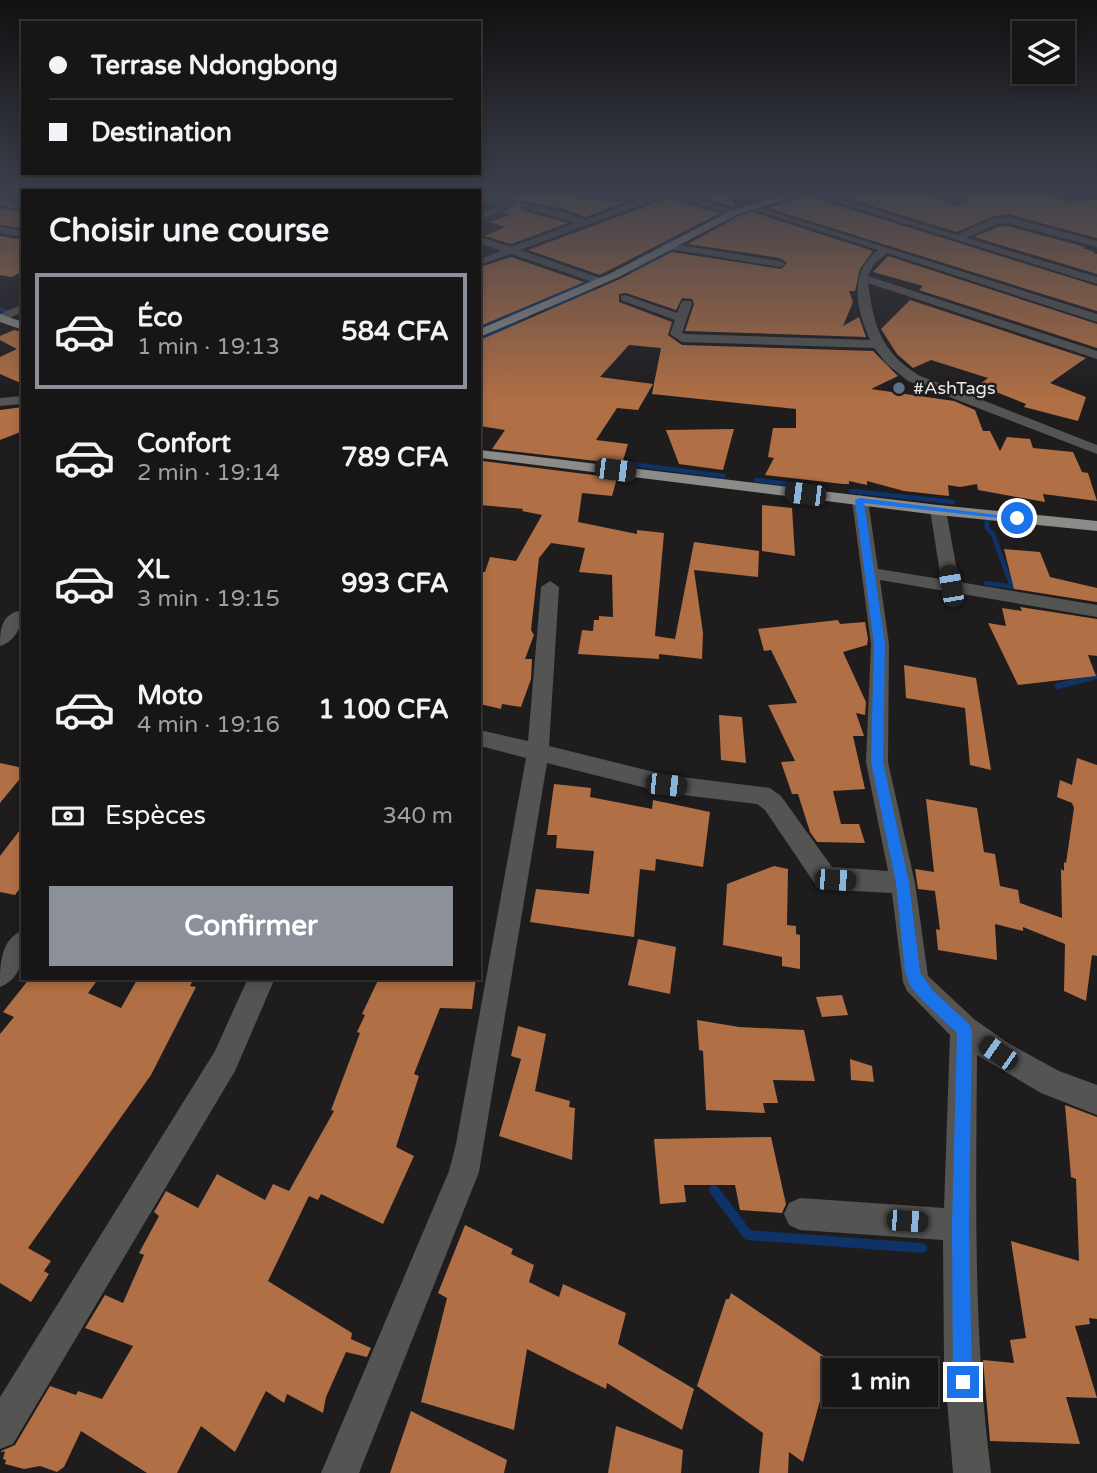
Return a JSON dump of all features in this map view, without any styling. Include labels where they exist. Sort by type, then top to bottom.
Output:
[{"type":"main road","points":[[481,333],[636,262]]},
{"type":"main road","points":[[0,318],[21,325]]},
{"type":"main road","points":[[481,454],[938,510],[1097,526]]},
{"type":"street","points":[[542,262],[599,281]]},
{"type":"street","points":[[765,262],[779,264]]},
{"type":"street","points":[[871,262],[862,277],[869,322],[876,344],[895,366],[913,378],[1097,450]]},
{"type":"street","points":[[925,262],[1097,318]]},
{"type":"street","points":[[1035,262],[1097,281]]},
{"type":"street","points":[[862,277],[1097,355]]},
{"type":"street","points":[[625,298],[681,318]]},
{"type":"street","points":[[686,303],[676,334],[682,338],[876,344]]},
{"type":"street","points":[[0,318],[21,308]]},
{"type":"street","points":[[0,402],[21,400]]},
{"type":"street","points":[[860,500],[880,644],[877,762],[903,883],[916,982],[964,1030],[998,1053],[1051,1083],[1097,1100]]},
{"type":"street","points":[[938,510],[951,586]]},
{"type":"street","points":[[872,573],[1097,611]]},
{"type":"street","points":[[340,1473],[464,1172],[469,1153],[538,751],[550,587]]},
{"type":"street","points":[[0,639],[14,616]]},
{"type":"street","points":[[481,738],[666,785],[762,795],[774,803],[824,876],[835,880],[903,883]]},
{"type":"street","points":[[0,974],[21,945]]},
{"type":"street","points":[[0,1431],[225,1061],[260,980]]},
{"type":"street","points":[[964,1030],[961,1225],[963,1408],[972,1473]]},
{"type":"street","points":[[800,1214],[961,1225]]},
{"type":"building","points":[[0,262],[21,262],[21,272],[12,277],[0,275]]},
{"type":"building","points":[[496,262],[525,262],[584,282],[481,326],[481,267]]},
{"type":"building","points":[[562,262],[626,262],[600,275]]},
{"type":"building","points":[[653,262],[734,262],[781,269],[787,263],[785,262],[865,262],[860,269],[855,291],[849,291],[853,302],[843,326],[859,317],[866,337],[685,331],[694,304],[692,299],[682,298],[676,310],[626,293],[619,294],[619,302],[672,322],[668,335],[682,345],[873,351],[898,376],[871,389],[954,401],[975,410],[983,431],[990,431],[1000,451],[1007,437],[1030,439],[1033,448],[1073,452],[1082,472],[1088,473],[1097,501],[1043,494],[1045,502],[978,490],[977,484],[960,487],[948,485],[949,496],[904,491],[867,481],[867,485],[849,481],[849,484],[843,484],[765,475],[774,458],[768,457],[773,428],[796,428],[796,409],[652,394],[661,348],[629,345],[600,377],[653,384],[638,410],[617,408],[596,440],[628,444],[622,464],[492,449],[505,430],[481,426],[481,340]]},
{"type":"building","points":[[883,262],[906,262],[1097,324],[1097,348],[919,290],[923,286],[873,272]]},
{"type":"building","points":[[940,262],[1019,262],[1097,286],[1097,311]]},
{"type":"building","points":[[1056,262],[1097,262],[1097,274]]},
{"type":"building","points":[[910,300],[1086,358],[1050,383],[1086,397],[1078,421],[1024,407],[1026,404],[979,385],[988,378],[931,360],[913,368],[897,354],[881,329]]},
{"type":"building","points":[[14,330],[21,332],[21,383],[0,374],[0,357],[17,349],[0,340],[0,336]]},
{"type":"building","points":[[21,407],[21,432],[0,440],[0,410]]},
{"type":"building","points":[[734,429],[723,470],[679,464],[666,430]]},
{"type":"building","points":[[483,461],[617,478],[612,496],[582,493],[578,522],[637,534],[637,530],[664,533],[655,636],[675,639],[694,542],[759,551],[758,577],[694,570],[703,633],[702,659],[659,654],[659,659],[578,654],[582,630],[593,631],[594,620],[599,620],[599,616],[613,617],[612,575],[579,572],[585,548],[551,543],[539,558],[531,630],[534,635],[525,659],[532,659],[531,679],[521,707],[502,704],[501,709],[481,704],[481,572],[485,572],[490,557],[516,561],[542,515],[522,511],[523,509],[481,505]]},
{"type":"building","points":[[762,505],[792,508],[795,556],[762,551]]},
{"type":"building","points":[[1004,549],[1040,552],[1050,577],[1097,588],[1097,602],[1014,589]]},
{"type":"building","points":[[1020,607],[1097,619],[1097,656],[1088,655],[1096,676],[1018,685],[988,623],[1006,626],[1002,608],[1022,611]]},
{"type":"building","points":[[838,620],[840,624],[865,622],[868,639],[867,645],[843,652],[866,702],[865,715],[856,713],[864,736],[853,736],[865,789],[833,791],[841,824],[859,824],[865,843],[817,842],[810,832],[798,794],[792,794],[781,762],[795,761],[768,705],[797,703],[771,650],[764,651],[758,629]]},
{"type":"building","points":[[904,665],[976,678],[991,770],[970,765],[965,708],[906,698]]},
{"type":"building","points":[[719,715],[742,717],[746,763],[721,760]]},
{"type":"building","points":[[1077,758],[1097,765],[1097,956],[1092,955],[1086,1001],[1064,991],[1065,944],[1023,927],[1023,931],[995,924],[997,960],[938,950],[936,929],[940,930],[935,891],[918,889],[915,869],[934,872],[926,799],[977,808],[984,852],[995,854],[1000,886],[1018,890],[1020,903],[1062,918],[1061,869],[1064,871],[1064,862],[1066,863],[1074,808],[1072,803],[1057,797],[1060,780],[1072,785]]},
{"type":"building","points":[[0,763],[21,768],[21,777],[0,803]]},
{"type":"building","points":[[554,784],[591,788],[590,797],[652,809],[653,800],[710,812],[703,867],[656,859],[655,871],[640,869],[634,937],[530,922],[536,889],[589,894],[594,851],[556,848],[557,835],[547,835]]},
{"type":"building","points":[[21,829],[21,887],[15,895],[0,892],[0,856]]},
{"type":"building","points":[[774,866],[788,869],[787,925],[796,926],[796,934],[800,935],[800,969],[782,966],[782,957],[723,945],[727,884]]},
{"type":"building","points":[[638,939],[676,947],[670,994],[628,985]]},
{"type":"building","points":[[28,980],[98,980],[88,993],[121,1008],[137,980],[193,980],[190,986],[196,987],[151,1075],[28,1248],[51,1261],[44,1271],[49,1274],[31,1302],[0,1283],[0,1034],[14,1017],[3,1012]]},
{"type":"building","points":[[378,980],[476,980],[472,1009],[440,1008],[414,1074],[419,1076],[396,1147],[414,1156],[383,1224],[321,1194],[318,1200],[309,1196],[268,1281],[352,1333],[351,1339],[371,1348],[367,1357],[346,1352],[326,1397],[323,1413],[287,1394],[284,1403],[266,1391],[235,1452],[201,1426],[177,1473],[147,1473],[81,1431],[64,1467],[57,1472],[40,1466],[24,1469],[5,1464],[5,1451],[1,1451],[15,1445],[50,1386],[76,1395],[78,1391],[102,1399],[133,1346],[85,1328],[105,1295],[123,1303],[144,1255],[139,1253],[159,1216],[154,1212],[166,1191],[198,1208],[217,1174],[265,1200],[273,1184],[289,1191],[334,1111],[331,1110],[360,1033],[357,1032],[365,1015],[362,1014]]},
{"type":"building","points":[[842,995],[848,1015],[822,1017],[816,997]]},
{"type":"building","points":[[697,1020],[739,1027],[804,1030],[815,1081],[773,1080],[778,1103],[763,1103],[765,1113],[706,1110],[703,1051],[699,1050]]},
{"type":"building","points":[[518,1026],[546,1034],[535,1091],[570,1101],[569,1107],[575,1108],[572,1160],[499,1136],[521,1059],[511,1056]]},
{"type":"building","points":[[850,1059],[872,1066],[874,1082],[851,1080]]},
{"type":"building","points":[[1065,1105],[1097,1117],[1097,1319],[1089,1318],[1090,1324],[1075,1326],[1097,1398],[1066,1397],[1080,1444],[990,1441],[983,1360],[1014,1363],[1010,1340],[1026,1338],[1011,1241],[1079,1261],[1076,1179],[1071,1177]]},
{"type":"building","points":[[771,1137],[786,1204],[782,1213],[740,1210],[735,1185],[684,1185],[686,1202],[660,1204],[654,1139]]},
{"type":"building","points":[[465,1225],[513,1249],[511,1254],[534,1265],[529,1282],[559,1297],[563,1284],[626,1313],[618,1344],[694,1389],[682,1430],[607,1383],[606,1389],[527,1349],[514,1430],[421,1402],[447,1298],[438,1293]]},
{"type":"building","points":[[731,1293],[831,1361],[803,1462],[789,1452],[788,1473],[759,1473],[763,1433],[697,1386],[726,1299],[729,1299]]},
{"type":"building","points":[[411,1411],[507,1460],[504,1473],[390,1473]]},
{"type":"building","points":[[616,1426],[683,1450],[681,1473],[608,1473]]},
{"type":"waterway","points":[[631,273],[651,262]]},
{"type":"waterway","points":[[538,303],[591,280]]},
{"type":"waterway","points":[[561,303],[593,289]]},
{"type":"waterway","points":[[481,327],[542,301]]},
{"type":"waterway","points":[[548,308],[565,301]]},
{"type":"waterway","points":[[0,309],[9,312]]},
{"type":"waterway","points":[[481,340],[528,316]]},
{"type":"waterway","points":[[614,462],[724,476]]},
{"type":"waterway","points":[[756,480],[812,487]]},
{"type":"waterway","points":[[851,491],[953,502]]},
{"type":"waterway","points":[[994,517],[987,520],[987,528],[993,534],[1012,587]]},
{"type":"waterway","points":[[986,583],[1012,587]]},
{"type":"waterway","points":[[1058,686],[1097,676]]},
{"type":"waterway","points":[[714,1190],[748,1235],[922,1248]]},
{"type":"place","name":"#AshTags","points":[[899,388]]},
{"type":"route","points":[[963,1382],[961,1225],[964,1030],[928,996],[916,982],[912,972],[903,883],[877,762],[880,644],[860,500],[1017,518]]}]
